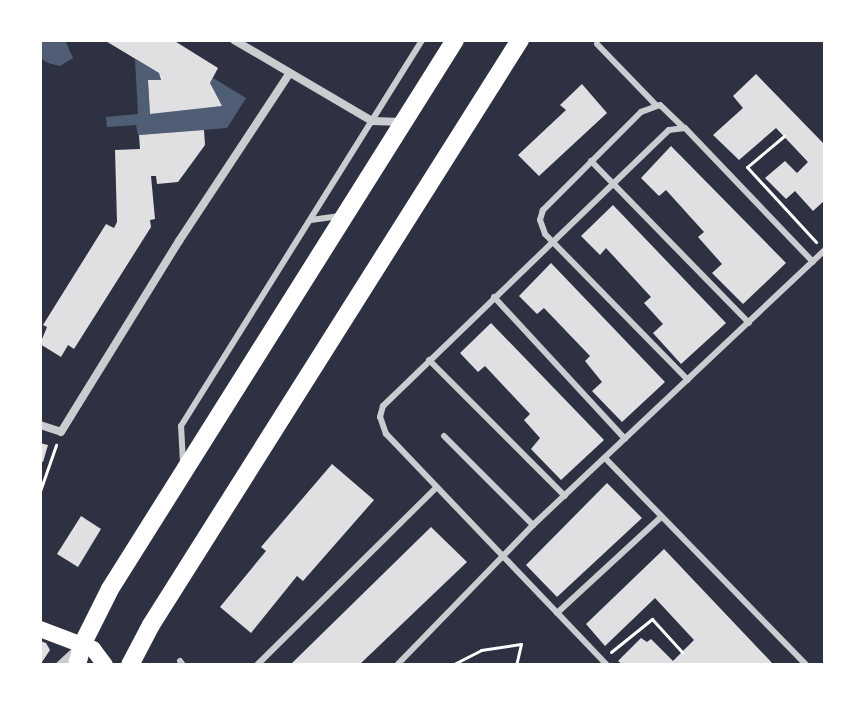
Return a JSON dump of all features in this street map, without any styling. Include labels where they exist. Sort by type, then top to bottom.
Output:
[{"type":"main road","points":[[77,665],[83,643],[110,589],[455,40]]},
{"type":"main road","points":[[130,665],[151,625],[520,40]]},
{"type":"main road","points":[[40,629],[83,643],[100,654],[105,665]]},
{"type":"street","points":[[234,40],[372,121],[404,122]]},
{"type":"street","points":[[40,425],[61,432],[179,241],[289,74]]},
{"type":"street","points":[[60,665],[83,643]]},
{"type":"lane","points":[[184,473],[181,426],[422,40]]},
{"type":"lane","points":[[597,44],[656,105],[667,108],[813,262]]},
{"type":"lane","points":[[656,105],[632,119],[543,210],[541,227],[688,380]]},
{"type":"lane","points":[[604,662],[435,489],[386,434],[380,417],[393,394],[612,182],[665,132],[685,128]]},
{"type":"lane","points":[[591,161],[749,323]]},
{"type":"lane","points":[[311,220],[345,215]]},
{"type":"lane","points":[[397,665],[533,525],[824,250]]},
{"type":"lane","points":[[494,297],[625,439]]},
{"type":"lane","points":[[429,360],[565,496]]},
{"type":"lane","points":[[444,436],[533,525]]},
{"type":"lane","points":[[605,458],[806,665]]},
{"type":"lane","points":[[257,665],[435,489]]},
{"type":"lane","points":[[557,613],[661,517]]},
{"type":"path","points":[[784,136],[747,167],[824,250]]},
{"type":"path","points":[[40,491],[61,432]]},
{"type":"path","points":[[604,662],[652,619],[682,652]]},
{"type":"path","points":[[452,665],[481,650],[521,644],[516,665]]},
{"type":"water","points":[[40,40],[65,40],[73,58],[60,66],[48,63],[40,58]]},
{"type":"water","points":[[135,59],[159,73],[161,80],[148,80],[150,114],[221,106],[210,83],[213,78],[246,98],[227,128],[138,135],[136,125],[107,127],[106,117],[138,114]]},
{"type":"building","points":[[104,40],[173,40],[218,68],[210,83],[222,106],[150,114],[148,80],[161,80],[159,73]]},
{"type":"building","points":[[756,74],[825,145],[825,200],[813,211],[795,191],[786,199],[765,178],[785,161],[797,173],[808,162],[776,128],[739,160],[713,135],[743,108],[733,96]]},
{"type":"building","points":[[582,84],[607,113],[539,176],[518,155],[566,110],[560,105]]},
{"type":"building","points":[[204,130],[205,145],[178,182],[157,184],[156,176],[151,176],[155,219],[150,220],[151,227],[74,349],[68,345],[61,357],[40,344],[47,327],[43,325],[106,224],[114,228],[117,222],[115,150],[140,149],[139,135]]},
{"type":"building","points":[[671,146],[786,263],[743,304],[712,273],[722,264],[698,237],[704,232],[666,190],[659,196],[641,178]]},
{"type":"building","points":[[613,205],[726,323],[681,364],[653,333],[663,324],[644,303],[651,297],[606,248],[600,255],[581,236]]},
{"type":"building","points":[[551,263],[665,382],[622,422],[592,391],[602,382],[585,361],[590,356],[544,308],[537,314],[519,296]]},
{"type":"building","points":[[491,323],[604,440],[561,480],[531,449],[540,438],[524,420],[530,414],[485,366],[478,372],[460,353]]},
{"type":"building","points":[[40,443],[48,445],[43,462],[40,461]]},
{"type":"building","points":[[332,464],[374,500],[303,581],[297,576],[251,633],[220,607],[266,551],[261,547]]},
{"type":"building","points":[[607,483],[642,518],[557,597],[526,565]]},
{"type":"building","points":[[81,516],[101,529],[78,567],[57,554]]},
{"type":"building","points":[[431,527],[467,562],[359,665],[290,665]]},
{"type":"building","points":[[664,549],[774,665],[623,665],[618,661],[641,638],[647,642],[651,639],[673,661],[694,640],[655,598],[605,646],[586,624]]},
{"type":"building","points":[[40,641],[46,643],[50,650],[40,665]]}]
